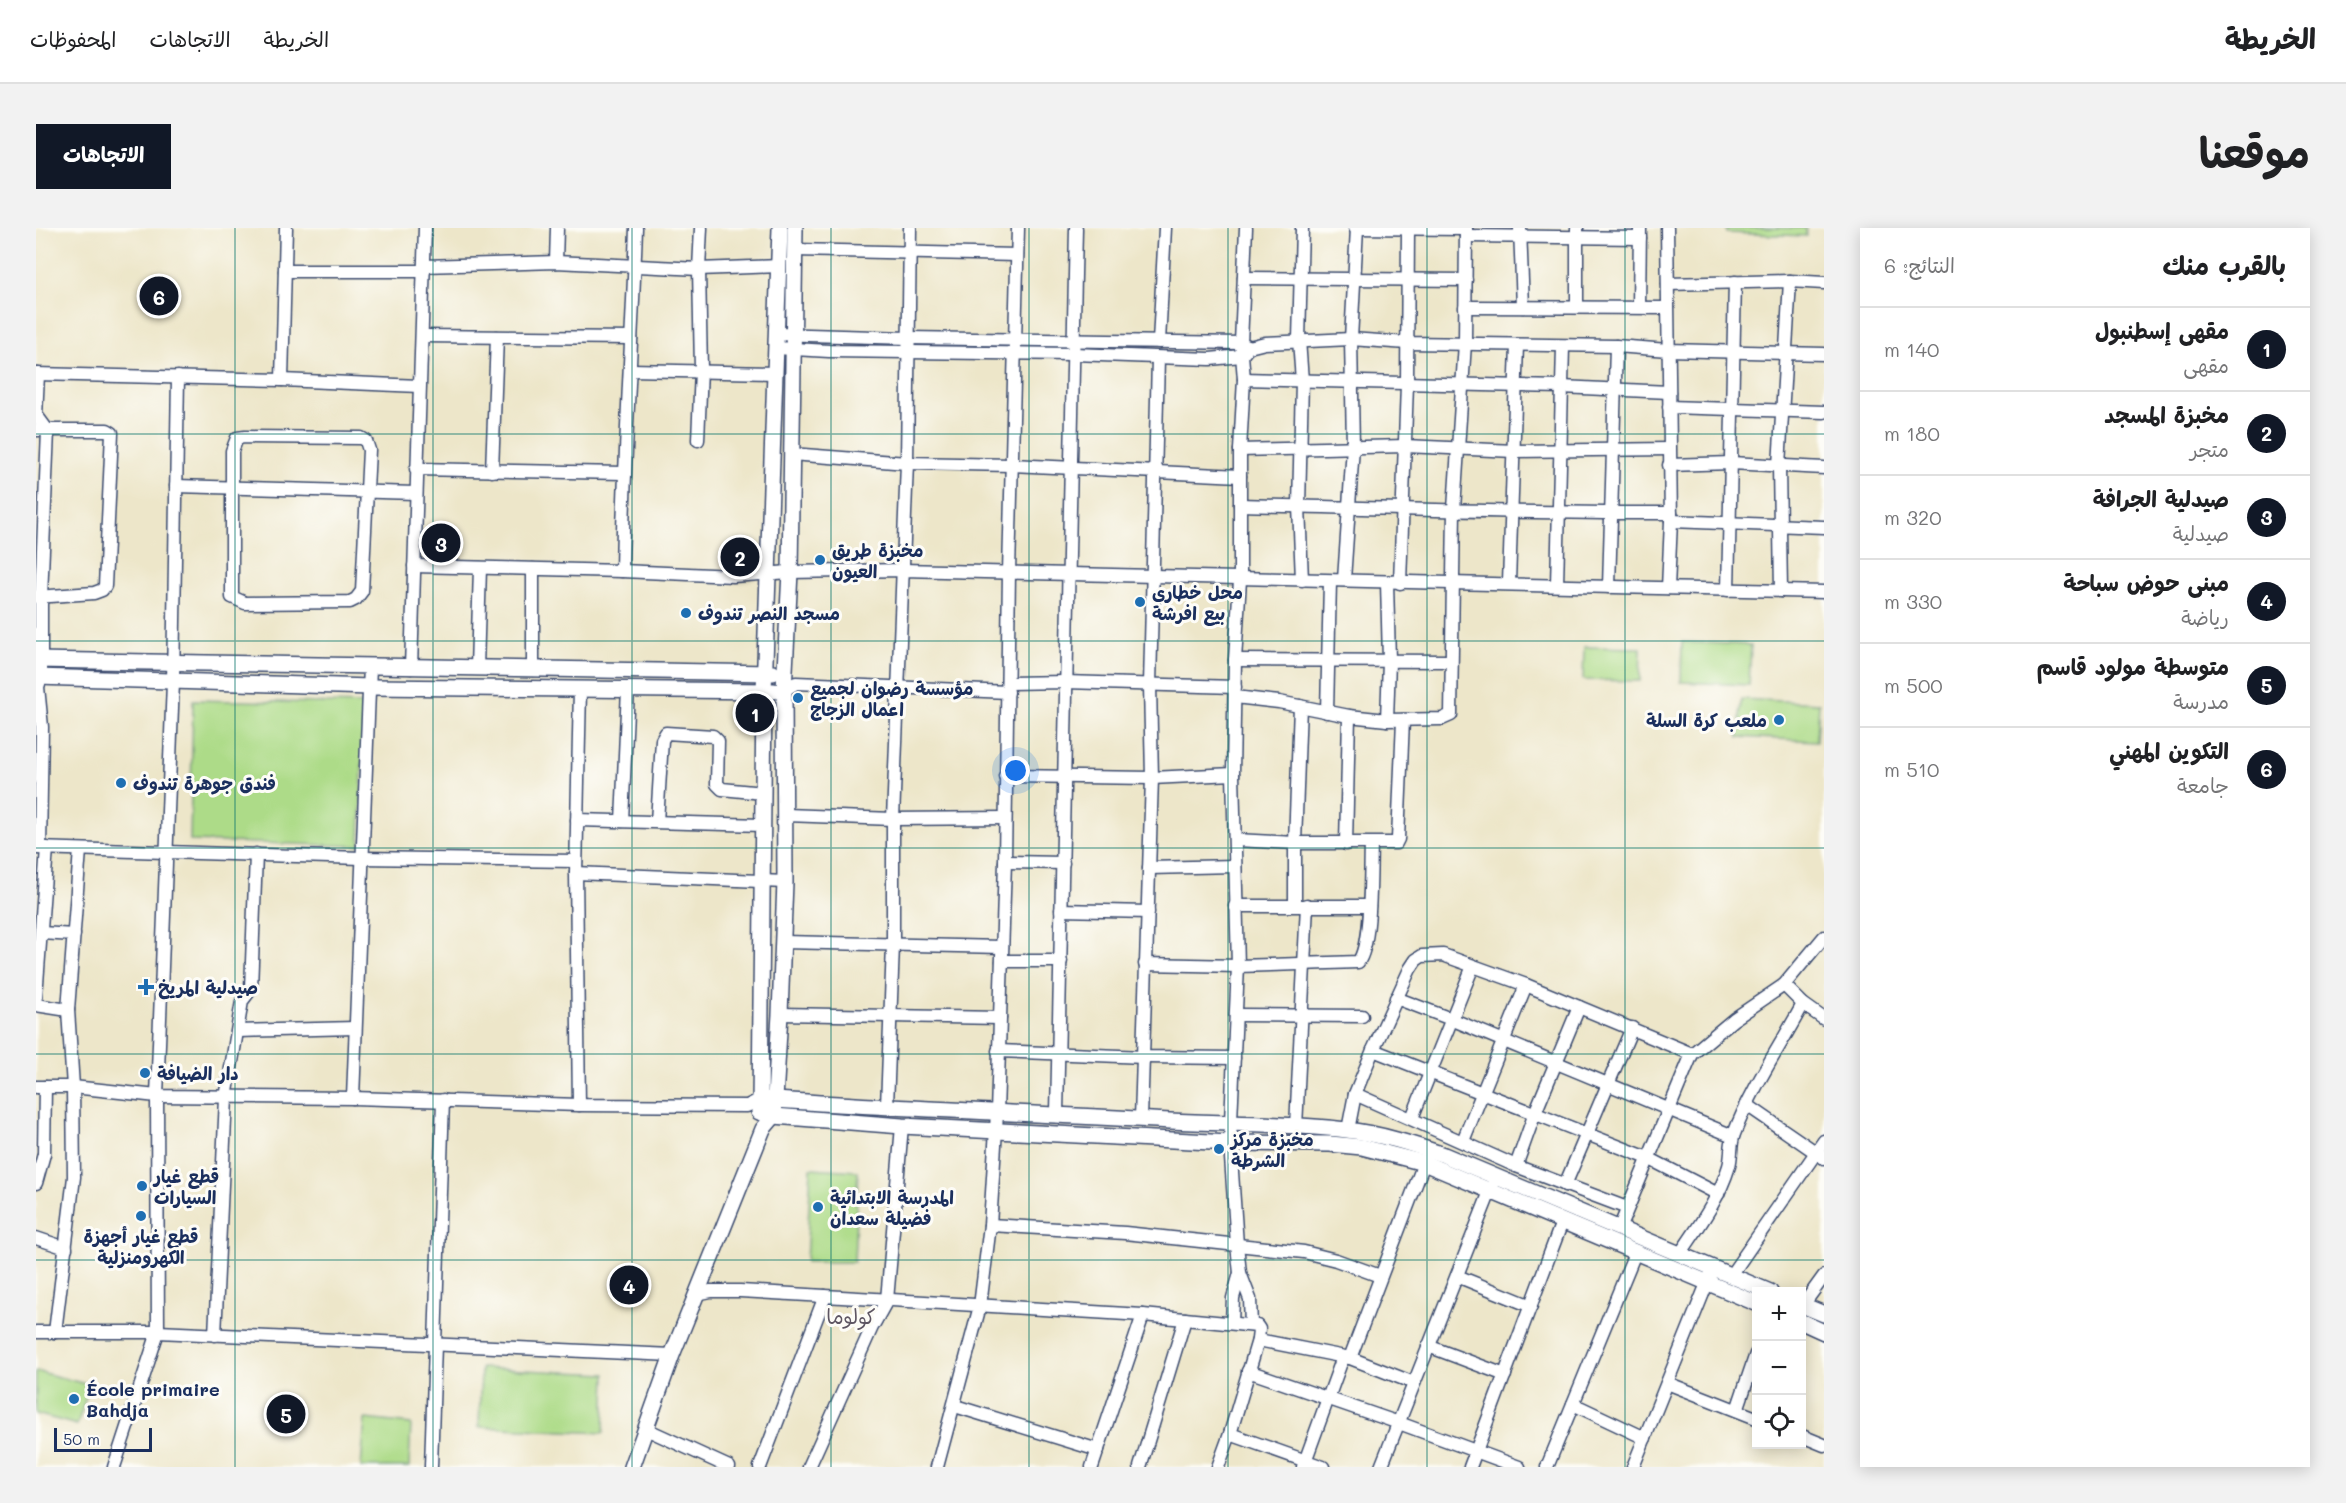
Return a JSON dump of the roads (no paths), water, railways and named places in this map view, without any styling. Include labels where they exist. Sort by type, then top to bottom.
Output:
[{"type":"street","points":[[282,380],[286,228]]},
{"type":"street","points":[[411,668],[425,228]]},
{"type":"street","points":[[556,228],[556,262]]},
{"type":"street","points":[[622,571],[624,473],[631,370],[636,228]]},
{"type":"street","points":[[698,440],[701,370],[699,269],[701,228]]},
{"type":"street","points":[[632,1467],[672,1355],[763,1129],[764,691],[780,228]]},
{"type":"street","points":[[763,1107],[780,1014],[783,942],[795,228]]},
{"type":"street","points":[[887,1106],[893,945],[893,819],[907,463],[910,228]]},
{"type":"street","points":[[937,1467],[980,1306],[990,1225],[997,1113],[1005,862],[1011,465],[1018,228]]},
{"type":"street","points":[[1057,1113],[1076,228]]},
{"type":"street","points":[[1159,342],[1166,228]]},
{"type":"street","points":[[1246,228],[1244,378],[1240,450],[1240,580],[1235,660],[1233,774],[1238,966],[1230,1143],[1240,1273],[1250,1299],[1251,1325]]},
{"type":"street","points":[[1302,228],[1299,340],[1302,381],[1299,506],[1302,580]]},
{"type":"street","points":[[1344,580],[1353,447],[1351,339],[1356,228],[1640,233],[1639,307]]},
{"type":"street","points":[[1667,228],[1671,517],[1668,588]]},
{"type":"street","points":[[1400,583],[1407,384],[1408,229]]},
{"type":"street","points":[[38,681],[764,691],[789,683],[898,687],[1008,687],[1065,682],[1150,685],[1235,692],[1349,716],[1387,720],[1442,719],[1451,715],[1454,509],[1465,343],[1466,231]]},
{"type":"street","points":[[1520,232],[1522,307]]},
{"type":"street","points":[[1577,233],[1577,307]]},
{"type":"street","points":[[795,250],[1017,255]]},
{"type":"street","points":[[285,271],[556,262],[699,269],[780,266]]},
{"type":"street","points":[[1244,278],[1466,280]]},
{"type":"street","points":[[1668,284],[1790,281],[1824,283]]},
{"type":"street","points":[[1780,591],[1779,466],[1790,281]]},
{"type":"street","points":[[1728,590],[1735,282]]},
{"type":"street","points":[[1465,307],[1667,308]]},
{"type":"street","points":[[423,336],[631,338]]},
{"type":"street","points":[[492,471],[497,337]]},
{"type":"street","points":[[793,342],[908,338],[1014,339],[1159,342],[1244,349]]},
{"type":"street","points":[[776,341],[908,352],[1072,354],[1210,359],[1244,349],[1299,340],[1351,339],[1407,343],[1616,346],[1668,350],[1824,354]]},
{"type":"street","points":[[1509,583],[1517,345]]},
{"type":"street","points":[[1557,585],[1563,346]]},
{"type":"street","points":[[1609,587],[1613,513],[1612,449],[1616,346]]},
{"type":"street","points":[[1141,1119],[1152,778],[1150,685],[1158,358]]},
{"type":"street","points":[[631,370],[775,373]]},
{"type":"street","points":[[36,997],[41,933],[42,727],[38,681],[38,597],[42,430],[37,416],[37,374],[178,376],[419,386]]},
{"type":"street","points":[[114,1467],[158,1332],[158,1096],[174,682],[178,376]]},
{"type":"street","points":[[1244,378],[1669,392]]},
{"type":"street","points":[[1669,407],[1824,412]]},
{"type":"street","points":[[38,597],[98,592],[105,586],[112,433],[107,430],[42,430]]},
{"type":"street","points":[[237,438],[361,438],[366,441],[369,450],[365,492],[362,591],[356,599],[350,602],[245,603],[232,597],[232,451],[237,438]]},
{"type":"street","points":[[1240,450],[1405,446],[1514,451],[1669,449]]},
{"type":"street","points":[[791,454],[907,463],[1011,465],[1240,476]]},
{"type":"street","points":[[1670,465],[1731,463],[1824,468]]},
{"type":"street","points":[[416,469],[624,473]]},
{"type":"street","points":[[177,486],[415,493]]},
{"type":"street","points":[[1240,505],[1613,513],[1671,517],[1729,525],[1824,527]]},
{"type":"street","points":[[414,566],[733,576],[790,572],[903,570],[1240,580],[1509,583],[1824,592]]},
{"type":"street","points":[[477,668],[480,568]]},
{"type":"street","points":[[533,568],[533,670]]},
{"type":"street","points":[[1327,712],[1330,581]]},
{"type":"street","points":[[1387,582],[1389,662],[1387,720]]},
{"type":"street","points":[[38,660],[411,668],[765,672],[789,683]]},
{"type":"street","points":[[1235,660],[1451,661]]},
{"type":"street","points":[[353,1098],[371,687],[370,666]]},
{"type":"street","points":[[605,689],[606,671]]},
{"type":"street","points":[[579,1105],[576,867],[580,689]]},
{"type":"street","points":[[622,821],[628,689]]},
{"type":"street","points":[[1296,1127],[1306,964],[1295,843],[1300,706]]},
{"type":"street","points":[[1346,844],[1349,716]]},
{"type":"street","points":[[1236,840],[1346,844],[1396,843],[1403,720]]},
{"type":"street","points":[[657,822],[662,740],[666,733],[713,736],[718,741],[717,784],[722,789],[763,793]]},
{"type":"street","points":[[1005,776],[1152,778],[1233,774]]},
{"type":"street","points":[[786,815],[893,819],[1005,818]]},
{"type":"street","points":[[577,820],[763,825]]},
{"type":"street","points":[[1145,964],[1238,966],[1358,962],[1364,950],[1369,906],[1371,844]]},
{"type":"street","points":[[41,848],[576,867],[785,882]]},
{"type":"street","points":[[55,1332],[74,1177],[74,1087],[68,1010],[80,850]]},
{"type":"street","points":[[215,1335],[226,1098],[242,1001],[251,989],[256,854]]},
{"type":"street","points":[[1005,862],[1062,863]]},
{"type":"street","points":[[1149,868],[1235,866]]},
{"type":"street","points":[[1235,906],[1369,906]]},
{"type":"street","points":[[1062,910],[1148,912]]},
{"type":"street","points":[[41,933],[74,935]]},
{"type":"street","points":[[1619,1229],[1692,1054],[1734,1019],[1784,985],[1824,937]]},
{"type":"street","points":[[783,942],[1002,947]]},
{"type":"street","points":[[1348,1130],[1355,1094],[1373,1050],[1410,969],[1422,956],[1443,955],[1526,985],[1692,1054]]},
{"type":"street","points":[[1002,961],[1060,961]]},
{"type":"street","points":[[1412,1118],[1473,966]]},
{"type":"street","points":[[1463,1141],[1484,1094],[1526,985]]},
{"type":"street","points":[[1784,985],[1803,1004],[1824,1019]]},
{"type":"street","points":[[1396,998],[1733,1136]]},
{"type":"street","points":[[1680,1254],[1711,1209],[1730,1163],[1733,1136],[1747,1104],[1803,1004]]},
{"type":"street","points":[[36,1005],[68,1010]]},
{"type":"street","points":[[1516,1166],[1535,1113],[1579,1007]]},
{"type":"street","points":[[780,1014],[1000,1018]]},
{"type":"street","points":[[1236,1015],[1362,1016]]},
{"type":"street","points":[[1565,1185],[1632,1028]]},
{"type":"street","points":[[238,1031],[355,1029]]},
{"type":"street","points":[[1373,1050],[1648,1158],[1718,1194]]},
{"type":"street","points":[[999,1051],[1234,1058]]},
{"type":"street","points":[[36,1183],[44,1154],[41,1087],[74,1087],[158,1096],[226,1098],[353,1098],[579,1105],[887,1106],[997,1113],[1057,1113],[1348,1130],[1400,1140],[1493,1184],[1562,1222],[1635,1253],[1710,1275],[1731,1275],[1759,1287]]},
{"type":"street","points":[[1355,1094],[1516,1166],[1627,1208]]},
{"type":"street","points":[[431,1467],[443,1101]]},
{"type":"street","points":[[1747,1104],[1820,1155]]},
{"type":"street","points":[[763,1107],[902,1126],[1230,1143],[1330,1144],[1362,1147],[1424,1162],[1493,1184],[1619,1229],[1680,1254],[1752,1301]]},
{"type":"street","points":[[808,1467],[872,1327],[887,1300],[902,1126]]},
{"type":"street","points":[[1731,1275],[1820,1155],[1824,1141]]},
{"type":"street","points":[[1304,1464],[1424,1162]]},
{"type":"street","points":[[1381,1467],[1493,1184]]},
{"type":"street","points":[[1470,1467],[1562,1222]]},
{"type":"street","points":[[990,1225],[1125,1233],[1304,1252],[1336,1260],[1380,1276]]},
{"type":"street","points":[[36,1238],[66,1248]]},
{"type":"street","points":[[1547,1467],[1635,1253]]},
{"type":"street","points":[[1232,1323],[1233,1298],[1240,1273]]},
{"type":"street","points":[[1633,1467],[1710,1275]]},
{"type":"street","points":[[1456,1276],[1531,1306]]},
{"type":"street","points":[[1806,1300],[1824,1276]]},
{"type":"street","points":[[696,1294],[711,1291],[740,1291],[1143,1315],[1258,1327],[1258,1340],[1218,1467]]},
{"type":"street","points":[[759,1467],[825,1296]]},
{"type":"street","points":[[1806,1307],[1824,1314]]},
{"type":"street","points":[[1092,1467],[1143,1315]]},
{"type":"street","points":[[1140,1467],[1185,1319]]},
{"type":"street","points":[[1806,1324],[1824,1332]]},
{"type":"street","points":[[36,1332],[158,1332],[672,1355]]},
{"type":"street","points":[[1258,1340],[1346,1358],[1414,1383]]},
{"type":"street","points":[[1428,1346],[1504,1375]]},
{"type":"street","points":[[1737,1410],[1752,1366]]},
{"type":"street","points":[[1248,1371],[1518,1467]]},
{"type":"street","points":[[1668,1383],[1752,1416]]},
{"type":"street","points":[[1574,1404],[1645,1438]]},
{"type":"street","points":[[955,1406],[1098,1450]]},
{"type":"street","points":[[646,1429],[729,1467]]},
{"type":"street","points":[[1230,1434],[1304,1464],[1323,1467]]},
{"type":"street","points":[[1806,1438],[1824,1445]]},
{"type":"place","name":"التكوين المهني","points":[[159,296]]},
{"type":"place","name":"صيدلية الجرافة","points":[[441,543]]},
{"type":"place","name":"مخبزة المسجد","points":[[740,557]]},
{"type":"place","name":"مخبزة طريق العيون","points":[[820,560]]},
{"type":"place","name":"محل خطاري بيع افرشة","points":[[1140,602]]},
{"type":"place","name":"مسجد النصر تندوف","points":[[686,613]]},
{"type":"place","name":"مؤسسة رضوان لجميع اعمال الزجاج","points":[[798,698]]},
{"type":"place","name":"مقهى إسطنبول","points":[[755,713]]},
{"type":"place","name":"ملعب كرة السلة","points":[[1779,720]]},
{"type":"place","name":"فندق جوهرة تندوف","points":[[121,783]]},
{"type":"place","name":"صيدلية المريخ","points":[[146,987]]},
{"type":"place","name":"دار الضيافة","points":[[145,1073]]},
{"type":"place","name":"مخبزة مركز الشرطة","points":[[1219,1149]]},
{"type":"place","name":"قطع غيار السيارات","points":[[142,1186]]},
{"type":"place","name":"المدرسة الابتدائية فضيلة سعدان","points":[[818,1207]]},
{"type":"place","name":"قطع غيار أجهزة الكهرومنزلية","points":[[141,1216]]},
{"type":"place","name":"مبنى حوض سباحة","points":[[629,1285]]},
{"type":"place","name":"École primaire Bahdja","points":[[74,1399]]},
{"type":"place","name":"متوسطة مولود قاسم","points":[[286,1414]]},
{"type":"district","name":"كولوما","points":[[851,1316]]}]
